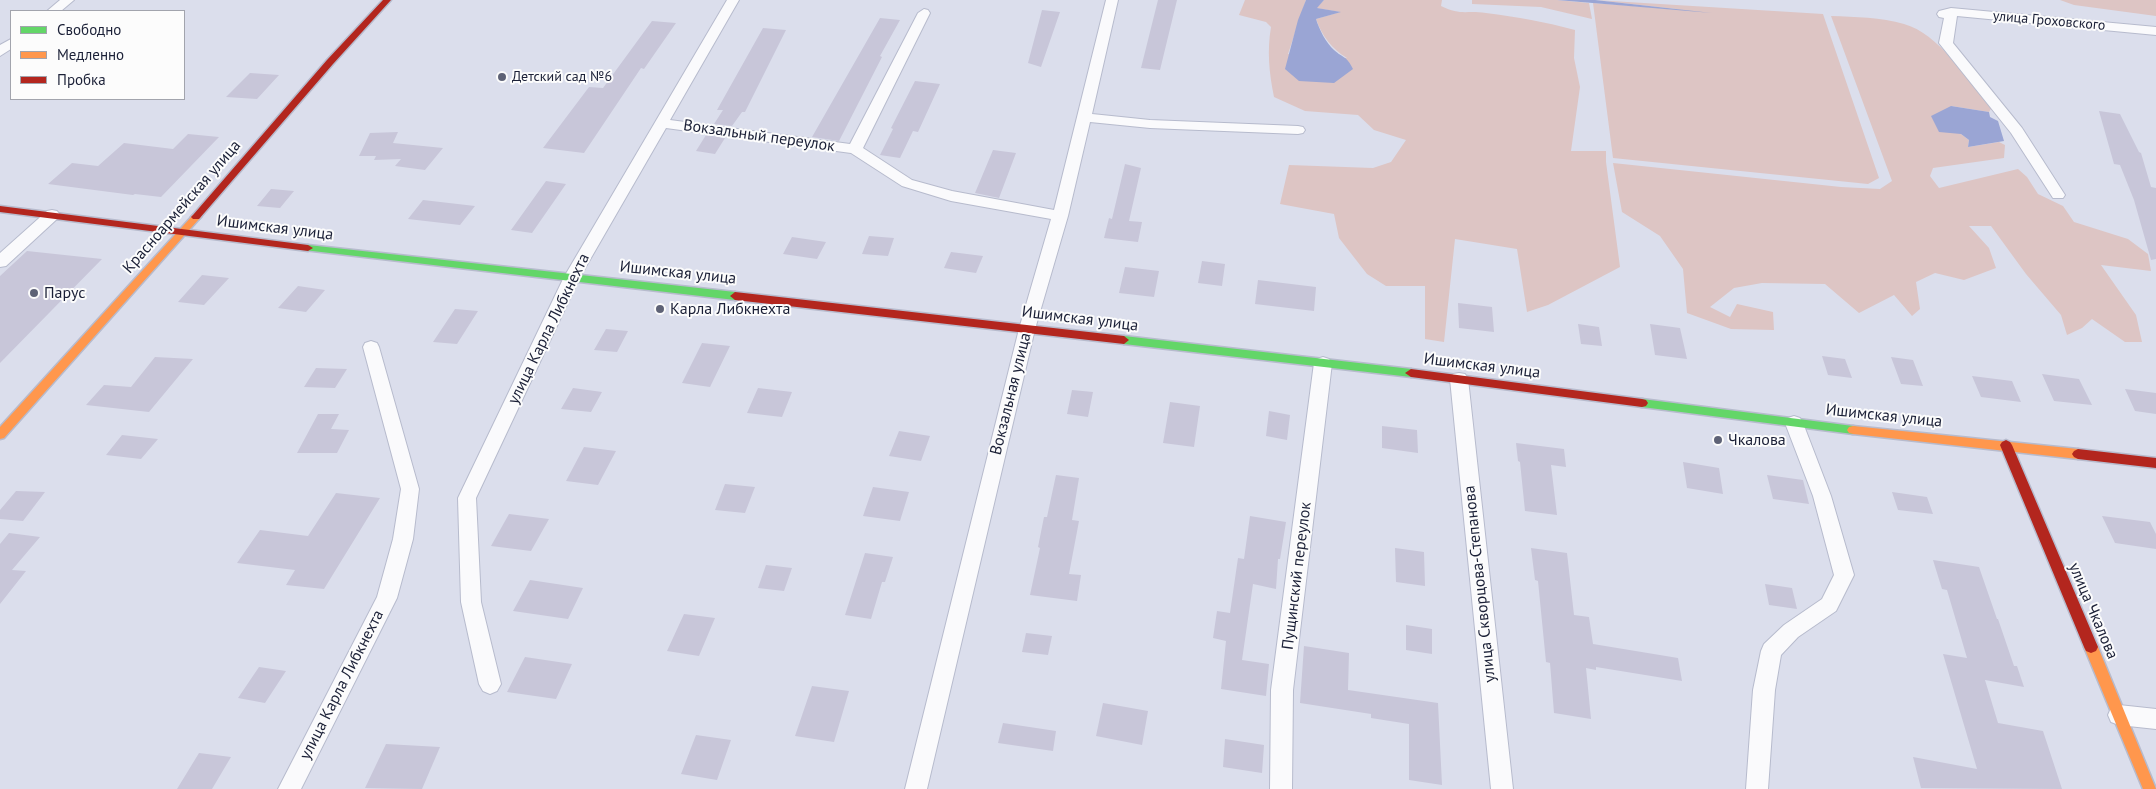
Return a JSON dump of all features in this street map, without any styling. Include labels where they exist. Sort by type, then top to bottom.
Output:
[{"type":"main road","name":"Красноармейская улица","points":[[0,434],[182,233],[330,62],[387,0]]},
{"type":"main road","name":"Ишимская улица","points":[[0,209],[360,255],[572,277],[1323,363],[1794,423],[2156,463]]},
{"type":"main road","name":"улица Чкалова","points":[[2006,445],[2150,789]]},
{"type":"street","points":[[54,10],[68,0]]},
{"type":"street","name":"улица Карла Либкнехта","points":[[490,684],[471,602],[467,498],[572,277],[733,0]]},
{"type":"street","name":"Вокзальная улица","points":[[916,789],[1027,329],[1060,216],[1112,0]]},
{"type":"street","name":"Вокзальный переулок","points":[[855,149],[924,13]]},
{"type":"street","name":"улица Гроховского","points":[[2058,195],[2018,131],[1946,43],[1947,13],[2156,31]]},
{"type":"street","points":[[0,52],[10,44]]},
{"type":"street","points":[[1084,118],[1150,124],[1298,130]]},
{"type":"street","name":"Вокзальный переулок","points":[[662,123],[855,149],[907,183],[951,196],[1060,216]]},
{"type":"street","points":[[0,262],[52,215]]},
{"type":"street","name":"улица Карла Либкнехта","points":[[290,789],[387,598],[403,539],[410,489],[371,348]]},
{"type":"street","name":"Пущинский переулок","points":[[1282,789],[1282,690],[1323,363]]},
{"type":"street","name":"улица Скворцова-Степанова","points":[[1459,379],[1502,789]]},
{"type":"street","points":[[1757,789],[1764,690],[1771,650],[1791,631],[1829,605],[1844,575],[1822,496],[1794,423]]},
{"type":"street","points":[[2119,715],[2156,718]]},
{"type":"shaded area","points":[[1245,0],[1306,0],[1288,54],[1347,58],[1332,46],[1318,25],[1316,19],[1340,12],[1316,8],[1324,0],[1442,0],[1441,6],[1454,11],[1509,16],[1575,30],[1574,58],[1580,87],[1571,151],[1606,151],[1620,267],[1548,305],[1527,312],[1517,249],[1455,239],[1444,342],[1425,339],[1425,286],[1386,286],[1367,274],[1339,238],[1334,214],[1280,204],[1289,165],[1373,168],[1391,162],[1406,140],[1374,130],[1358,115],[1305,111],[1274,97],[1269,62],[1271,27],[1266,22],[1239,15]]},
{"type":"shaded area","points":[[1472,0],[1557,0],[1589,3],[1592,19],[1541,7],[1472,4]]},
{"type":"shaded area","points":[[1595,0],[1823,14],[1879,178],[1868,184],[1613,158],[1593,3],[1685,10]]},
{"type":"shaded area","points":[[2060,0],[2156,0],[2156,16],[2074,5]]},
{"type":"shaded area","points":[[1831,16],[1886,20],[1917,29],[1941,47],[1992,107],[1989,112],[1951,106],[1961,134],[1969,140],[1968,147],[1999,142],[2005,145],[2004,158],[1933,168],[1930,176],[1939,188],[2018,169],[2027,177],[2038,194],[2063,206],[2074,222],[2128,239],[2148,254],[2151,271],[2101,265],[2136,315],[2142,342],[2125,342],[2092,319],[2082,328],[2067,335],[2061,315],[2026,274],[1991,226],[1969,226],[1989,248],[1996,268],[1964,280],[1935,273],[1916,282],[1920,309],[1912,316],[1894,295],[1859,313],[1825,284],[1762,283],[1734,288],[1710,307],[1730,317],[1737,304],[1773,312],[1774,330],[1731,329],[1687,313],[1683,269],[1660,236],[1622,212],[1613,163],[1841,187],[1880,189],[1892,181]]},
{"type":"water","points":[[1306,0],[1324,0],[1317,8],[1341,12],[1316,19],[1328,44],[1347,59],[1353,69],[1334,83],[1299,81],[1285,69],[1298,20]]},
{"type":"water","points":[[1557,0],[1595,0],[1712,13]]},
{"type":"water","points":[[1951,106],[1989,112],[1990,117],[1998,121],[2004,141],[1968,147],[1969,140],[1961,134],[1939,132],[1931,116]]},
{"type":"building","points":[[1158,0],[1177,0],[1160,70],[1141,68]]},
{"type":"building","points":[[1042,10],[1060,12],[1041,67],[1028,63]]},
{"type":"building","points":[[880,18],[900,20],[880,56],[882,57],[839,141],[812,137]]},
{"type":"building","points":[[652,21],[676,23],[644,69],[641,68],[584,153],[543,148],[589,87],[603,88]]},
{"type":"building","points":[[763,28],[786,30],[745,112],[742,112],[732,126],[714,124],[723,110],[717,110]]},
{"type":"building","points":[[250,73],[279,75],[257,99],[226,97]]},
{"type":"building","points":[[915,81],[940,84],[918,132],[913,131],[900,158],[880,155],[893,129],[891,128]]},
{"type":"building","points":[[2099,111],[2120,114],[2141,153],[2151,187],[2156,188],[2156,259],[2151,260],[2134,200],[2120,165],[2114,164]]},
{"type":"building","points":[[398,132],[393,143],[443,148],[425,170],[395,166],[401,159],[374,160],[376,156],[359,156],[370,133]]},
{"type":"building","points":[[188,134],[219,137],[161,197],[48,184],[72,163],[98,166],[124,143],[173,149]]},
{"type":"building","points":[[706,135],[725,138],[715,154],[696,151]]},
{"type":"building","points":[[993,150],[1016,153],[999,198],[975,193]]},
{"type":"building","points":[[1125,164],[1141,168],[1129,221],[1142,222],[1138,242],[1104,238],[1109,218],[1112,219]]},
{"type":"building","points":[[546,181],[566,184],[532,233],[511,230]]},
{"type":"building","points":[[271,189],[294,191],[280,208],[257,206]]},
{"type":"building","points":[[423,200],[475,206],[460,225],[408,219]]},
{"type":"building","points":[[869,236],[894,238],[888,256],[862,254]]},
{"type":"building","points":[[792,237],[826,242],[817,259],[783,254]]},
{"type":"building","name":"Парус","points":[[27,251],[102,259],[0,363],[0,276]]},
{"type":"building","points":[[951,252],[983,256],[976,273],[944,268]]},
{"type":"building","points":[[1202,261],[1225,264],[1222,286],[1198,283]]},
{"type":"building","points":[[1125,267],[1159,271],[1154,297],[1119,293]]},
{"type":"building","points":[[202,275],[229,278],[204,305],[178,302]]},
{"type":"building","points":[[1258,280],[1316,287],[1314,311],[1255,304]]},
{"type":"building","points":[[298,286],[325,290],[306,312],[278,308]]},
{"type":"building","points":[[1458,303],[1492,307],[1494,332],[1459,328]]},
{"type":"building","points":[[455,309],[478,311],[457,344],[433,342]]},
{"type":"building","points":[[1578,324],[1599,327],[1602,346],[1581,344]]},
{"type":"building","points":[[1650,324],[1680,328],[1687,359],[1655,355]]},
{"type":"building","points":[[606,329],[628,331],[617,352],[594,350]]},
{"type":"building","points":[[702,343],[730,346],[710,387],[682,383]]},
{"type":"building","points":[[1822,356],[1845,359],[1852,378],[1828,375]]},
{"type":"building","points":[[155,357],[193,359],[149,412],[86,405],[104,385],[131,387]]},
{"type":"building","points":[[1891,357],[1913,360],[1923,386],[1901,384]]},
{"type":"building","points":[[316,368],[347,369],[335,388],[304,387]]},
{"type":"building","points":[[2042,374],[2079,379],[2092,405],[2054,401]]},
{"type":"building","points":[[1972,376],[2012,381],[2021,402],[1981,397]]},
{"type":"building","points":[[573,388],[602,392],[591,412],[561,409]]},
{"type":"building","points":[[758,388],[792,392],[782,417],[747,413]]},
{"type":"building","points":[[2125,389],[2156,393],[2156,414],[2135,411]]},
{"type":"building","points":[[1072,390],[1093,392],[1088,417],[1067,414]]},
{"type":"building","points":[[1170,402],[1200,406],[1194,447],[1163,443]]},
{"type":"building","points":[[1269,411],[1290,415],[1287,440],[1266,436]]},
{"type":"building","points":[[318,414],[339,414],[331,429],[349,430],[337,453],[297,453]]},
{"type":"building","points":[[1382,426],[1417,430],[1418,453],[1382,448]]},
{"type":"building","points":[[899,431],[930,436],[921,461],[889,456]]},
{"type":"building","points":[[122,435],[158,439],[141,459],[106,455]]},
{"type":"building","points":[[1516,443],[1564,449],[1566,467],[1551,465],[1557,515],[1525,511]]},
{"type":"building","points":[[584,447],[616,451],[598,485],[566,481]]},
{"type":"building","points":[[1683,462],[1719,468],[1723,494],[1687,488]]},
{"type":"building","points":[[1056,475],[1079,478],[1072,520],[1079,521],[1069,574],[1081,575],[1077,601],[1030,595],[1040,548],[1038,547],[1044,517],[1047,517]]},
{"type":"building","points":[[1767,475],[1803,480],[1809,504],[1773,499]]},
{"type":"building","points":[[725,484],[755,487],[745,513],[715,510]]},
{"type":"building","points":[[873,487],[909,492],[900,521],[863,516]]},
{"type":"building","points":[[16,491],[45,492],[23,521],[0,519],[0,510]]},
{"type":"building","points":[[1892,492],[1927,497],[1933,514],[1898,510]]},
{"type":"building","points":[[336,493],[380,498],[324,589],[286,585],[295,570],[237,563],[260,530],[308,536]]},
{"type":"building","points":[[509,514],[549,519],[531,551],[491,546]]},
{"type":"building","points":[[1250,516],[1286,522],[1280,559],[1278,559],[1276,589],[1253,584],[1242,660],[1269,664],[1266,696],[1221,689],[1226,641],[1213,638],[1217,611],[1230,613],[1238,558],[1244,559]]},
{"type":"building","points":[[2102,516],[2150,522],[2156,534],[2156,549],[2115,543]]},
{"type":"building","points":[[9,533],[40,537],[12,570],[26,571],[0,604],[0,544]]},
{"type":"building","points":[[1395,548],[1424,552],[1425,586],[1396,582]]},
{"type":"building","points":[[1531,548],[1567,553],[1574,615],[1589,617],[1593,644],[1678,658],[1682,681],[1596,667],[1596,670],[1586,668],[1591,719],[1554,713],[1550,663],[1546,662],[1538,581],[1535,580]]},
{"type":"building","points":[[865,553],[893,557],[885,582],[882,582],[871,619],[845,615]]},
{"type":"building","points":[[1933,560],[1979,567],[2014,666],[2017,666],[2024,687],[1985,680],[1998,723],[2043,731],[2062,789],[1921,788],[1913,757],[1977,769],[1943,654],[1967,658],[1947,590],[1942,589]]},
{"type":"building","points":[[766,565],[792,568],[784,591],[758,588]]},
{"type":"building","points":[[530,580],[583,588],[568,619],[513,611]]},
{"type":"building","points":[[1765,584],[1792,588],[1797,609],[1769,605]]},
{"type":"building","points":[[684,614],[715,618],[699,656],[667,651]]},
{"type":"building","points":[[1406,625],[1432,629],[1432,654],[1406,650]]},
{"type":"building","points":[[1026,633],[1052,636],[1048,655],[1022,652]]},
{"type":"building","points":[[1304,646],[1349,653],[1348,690],[1438,703],[1442,785],[1409,780],[1409,724],[1371,718],[1371,714],[1300,703]]},
{"type":"building","points":[[525,657],[572,664],[556,699],[507,692]]},
{"type":"building","points":[[259,667],[286,671],[265,703],[238,698]]},
{"type":"building","points":[[812,686],[849,691],[834,742],[795,736]]},
{"type":"building","points":[[1103,703],[1148,711],[1142,745],[1096,736]]},
{"type":"building","points":[[1003,723],[1056,731],[1053,751],[998,743]]},
{"type":"building","points":[[696,735],[731,740],[717,780],[681,774]]},
{"type":"building","points":[[1225,739],[1264,745],[1262,773],[1223,767]]},
{"type":"building","points":[[386,744],[440,747],[422,789],[365,788]]},
{"type":"building","points":[[199,753],[231,757],[212,789],[177,789]]},
{"type":"traffic: fast","points":[[308,248],[735,296]]},
{"type":"traffic: fast","points":[[1124,340],[1411,373]]},
{"type":"traffic: fast","points":[[1642,403],[1853,430]]},
{"type":"traffic: slow","points":[[0,435],[196,217]]},
{"type":"traffic: slow","points":[[1853,430],[2078,454]]},
{"type":"traffic: slow","points":[[2091,647],[2150,789]]},
{"type":"traffic: jam","points":[[196,217],[330,62],[387,0]]},
{"type":"traffic: jam","points":[[0,209],[308,248]]},
{"type":"traffic: jam","points":[[735,296],[1124,340]]},
{"type":"traffic: jam","points":[[1411,373],[1642,403]]},
{"type":"traffic: jam","points":[[2006,445],[2091,647]]},
{"type":"traffic: jam","points":[[2078,454],[2156,463]]},
{"type":"place","name":"Детский сад №6","points":[[502,77]]},
{"type":"place","name":"Парус","points":[[34,293]]},
{"type":"place","name":"Карла Либкнехта","points":[[660,309]]},
{"type":"place","name":"Чкалова","points":[[1718,440]]}]
